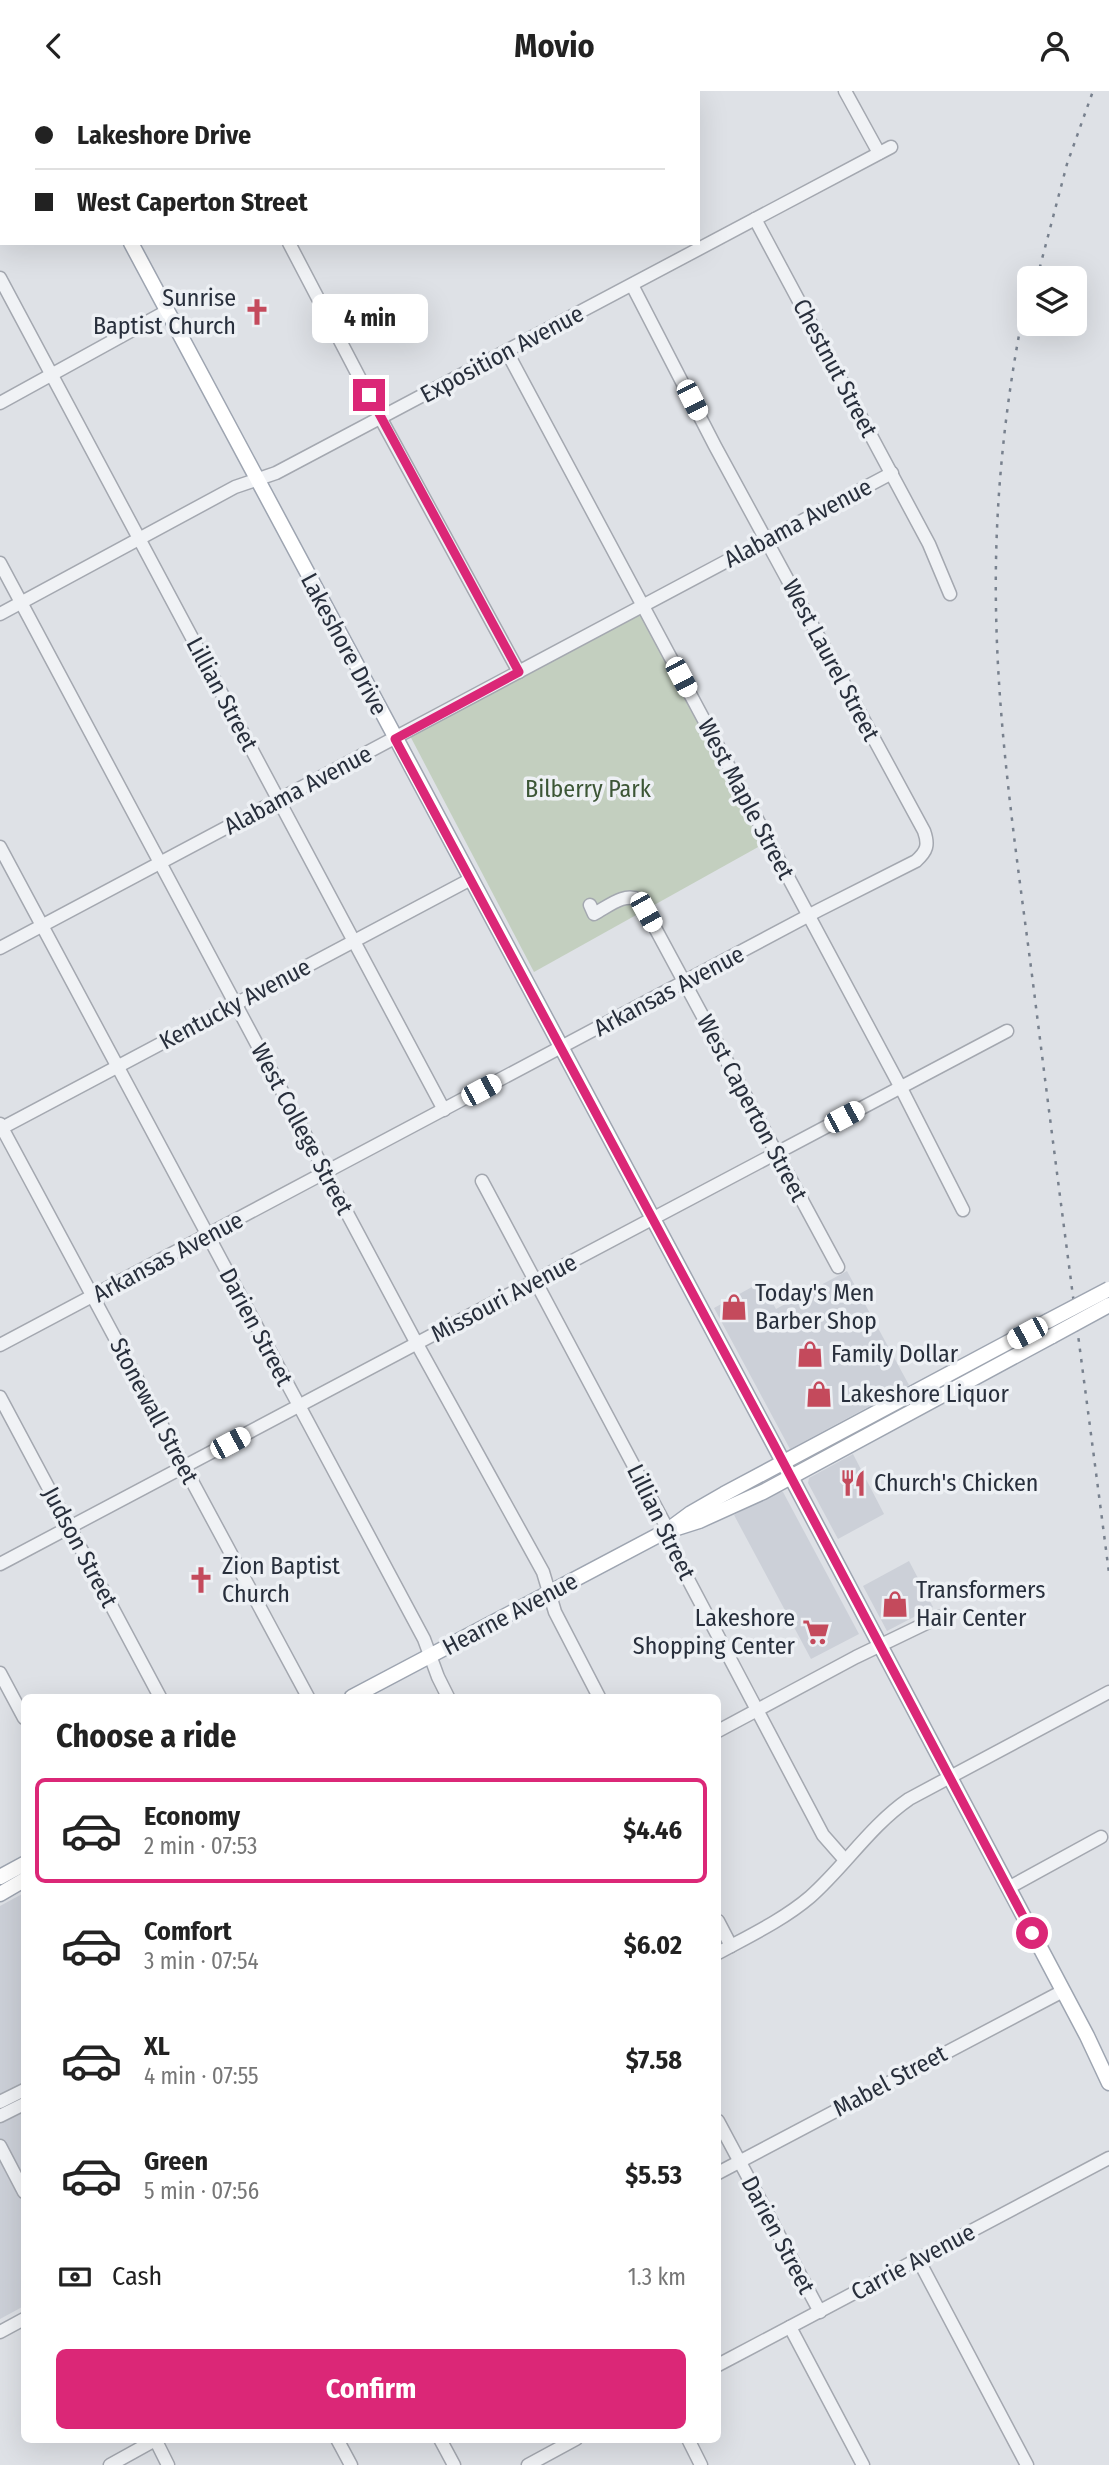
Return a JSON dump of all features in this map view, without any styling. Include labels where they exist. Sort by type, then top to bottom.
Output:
[{"type":"main road","name":"Lakeshore Drive","points":[[132,245],[783,1462],[1109,2083]]},
{"type":"main road","name":"Hearne Avenue","points":[[668,1530],[699,1521],[906,1416],[1050,1329],[1109,1289]]},
{"type":"main road","name":"Hearne Avenue","points":[[358,1694],[668,1530],[691,1513],[899,1400],[1050,1329],[1109,1305]]},
{"type":"main road","points":[[899,1400],[906,1416]]},
{"type":"main road","points":[[0,1877],[21,1866]]},
{"type":"main road","points":[[0,1894],[21,1882]]},
{"type":"street","name":"Exposition Avenue","points":[[0,614],[235,487],[276,473],[381,419],[885,150],[845,91]]},
{"type":"street","name":"Chestnut Street","points":[[755,219],[933,553],[950,594]]},
{"type":"street","points":[[290,245],[519,672]]},
{"type":"street","name":"Lillian Street","points":[[0,278],[444,1110]]},
{"type":"street","name":"West Laurel Street","points":[[632,285],[924,831],[928,841],[927,850]]},
{"type":"street","points":[[0,403],[167,311]]},
{"type":"street","name":"West Maple Street","points":[[507,352],[901,1088],[963,1210]]},
{"type":"street","name":"Alabama Avenue","points":[[0,948],[891,473]]},
{"type":"street","name":"West College Street","points":[[0,563],[417,1344],[543,1573],[555,1612],[598,1694]]},
{"type":"street","name":"Darien Street","points":[[0,847],[424,1639],[448,1694]]},
{"type":"street","name":"Arkansas Avenue","points":[[0,1345],[916,861],[927,850]]},
{"type":"street","name":"Kentucky Avenue","points":[[1,1127],[471,879]]},
{"type":"street","name":"West Caperton Street","points":[[590,905],[594,914],[623,898],[632,896],[640,900],[838,1267]]},
{"type":"street","name":"Missouri Avenue","points":[[0,1565],[1007,1031]]},
{"type":"street","name":"Stonewall Street","points":[[1,1127],[306,1694]]},
{"type":"street","name":"Lillian Street","points":[[482,1181],[668,1530],[671,1546],[823,1835],[845,1860]]},
{"type":"street","name":"Judson Street","points":[[0,1397],[158,1694]]},
{"type":"street","points":[[721,1729],[939,1617]]},
{"type":"street","points":[[0,1673],[21,1713]]},
{"type":"street","points":[[721,1951],[797,1906],[828,1880],[895,1809],[949,1777],[1109,1692]]},
{"type":"street","points":[[1008,1888],[1101,1837]]},
{"type":"street","points":[[721,1927],[731,1946]]},
{"type":"street","name":"Mabel Street","points":[[721,2171],[1063,1991]]},
{"type":"street","points":[[0,2102],[21,2091]]},
{"type":"street","points":[[0,2116],[21,2106]]},
{"type":"street","name":"Darien Street","points":[[721,2127],[820,2312]]},
{"type":"street","points":[[0,2146],[21,2186]]},
{"type":"street","name":"Carrie Avenue","points":[[721,2363],[1109,2158]]},
{"type":"street","points":[[918,2259],[1027,2465]]},
{"type":"street","points":[[0,2332],[21,2321]]},
{"type":"street","name":"Darien Street","points":[[790,2327],[863,2465]]},
{"type":"street","points":[[110,2465],[150,2443]]},
{"type":"street","points":[[157,2443],[168,2465]]},
{"type":"street","points":[[339,2443],[351,2465]]},
{"type":"street","points":[[442,2443],[454,2465]]},
{"type":"street","points":[[533,2464],[569,2443]]},
{"type":"street","points":[[690,2443],[701,2465]]},
{"type":"shaded area","points":[[847,1271],[909,1385],[790,1449],[714,1308],[761,1282],[776,1309]]},
{"type":"shaded area","points":[[853,1454],[884,1514],[838,1539],[808,1483],[809,1478]]},
{"type":"shaded area","points":[[779,1490],[783,1492],[859,1634],[811,1659],[734,1515]]},
{"type":"shaded area","points":[[909,1561],[933,1607],[887,1631],[863,1586]]},
{"type":"shaded area","points":[[21,1895],[21,2308],[0,2319],[0,1906]]},
{"type":"green space","name":"Bilberry Park","points":[[643,606],[769,841],[534,972],[408,732]]},
{"type":"railway","points":[[1040,266],[1067,164],[1093,91]]},
{"type":"railway","points":[[1019,336],[999,486],[996,608],[1001,704],[1015,848],[1109,1573]]},
{"type":"place","name":"Sunrise Baptist Church","points":[[257,312]]},
{"type":"place","name":"Today's Men Barber Shop","points":[[734,1307]]},
{"type":"place","name":"Family Dollar","points":[[810,1354]]},
{"type":"place","name":"Lakeshore Liquor","points":[[819,1394]]},
{"type":"place","name":"Church's Chicken","points":[[853,1483]]},
{"type":"place","name":"Zion Baptist Church","points":[[201,1580]]},
{"type":"place","name":"Transformers Hair Center","points":[[895,1604]]},
{"type":"place","name":"Lakeshore Shopping Center","points":[[816,1632]]},
{"type":"route","points":[[369,395],[519,672],[395,739],[773,1443],[1032,1933]]}]
